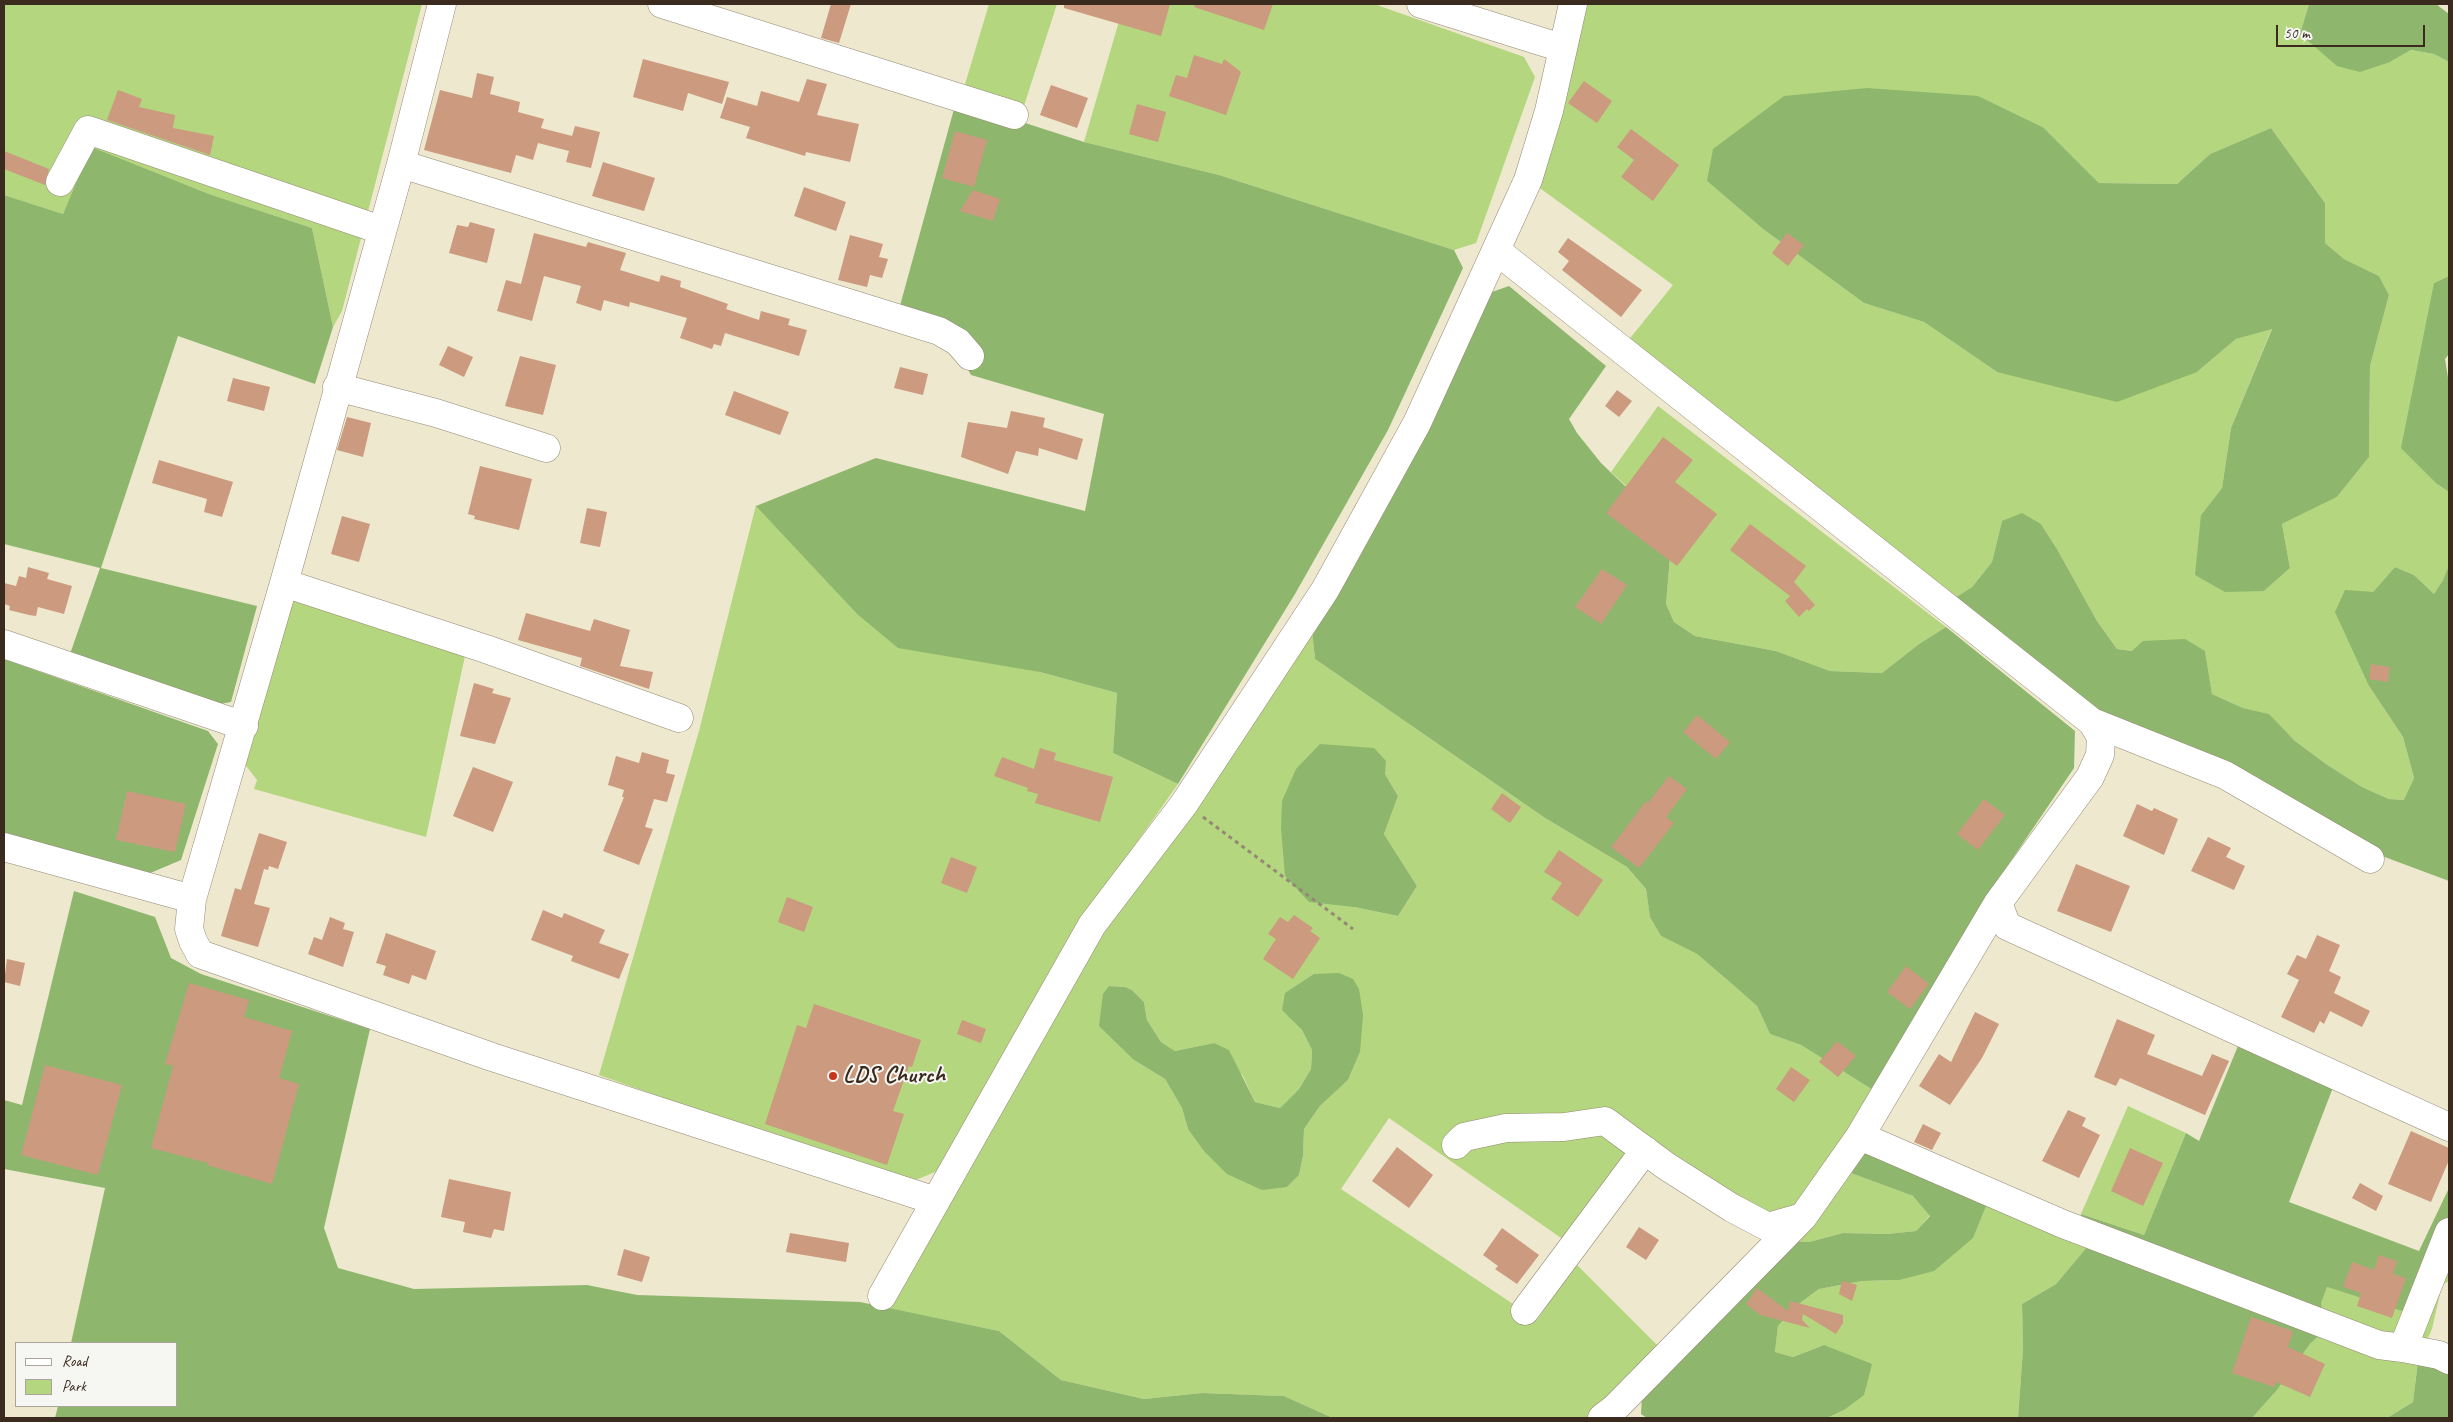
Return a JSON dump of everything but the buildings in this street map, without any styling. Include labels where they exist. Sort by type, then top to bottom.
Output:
[{"type":"street","points":[[442,4],[401,164],[284,583],[244,726],[192,898],[189,929],[200,954],[492,1057],[936,1200]]},
{"type":"street","points":[[662,4],[1014,115]]},
{"type":"street","points":[[1421,4],[1562,48]]},
{"type":"street","points":[[882,1296],[1092,925],[1184,804],[1326,590],[1417,423],[1528,180],[1549,111],[1573,4]]},
{"type":"street","points":[[60,182],[88,130],[382,230]]},
{"type":"street","points":[[401,164],[939,331],[958,342],[970,356]]},
{"type":"street","points":[[1496,251],[2092,722],[2225,775],[2370,859]]},
{"type":"street","points":[[338,387],[436,413],[546,448]]},
{"type":"street","points":[[284,583],[494,652],[679,718]]},
{"type":"street","points":[[4,644],[244,726]]},
{"type":"street","points":[[1602,1418],[1615,1408],[1803,1217],[1860,1136],[1998,903],[2090,777],[2100,755],[2101,737],[2092,722]]},
{"type":"street","points":[[4,847],[192,898]]},
{"type":"street","points":[[1998,903],[2007,926],[2449,1127]]},
{"type":"street","points":[[1456,1145],[1464,1137],[1506,1128],[1564,1127],[1605,1121],[1666,1166],[1732,1208],[1768,1226],[1803,1217]]},
{"type":"street","points":[[1860,1136],[2063,1224],[2379,1346],[2403,1348],[2439,1355],[2449,1360]]},
{"type":"street","points":[[1525,1311],[1646,1150]]},
{"type":"street","points":[[2403,1348],[2449,1232]]},
{"type":"path","points":[[1184,804],[1353,929]]},
{"type":"green space","points":[[4,4],[422,4],[342,311],[333,327],[312,228],[209,194],[91,148],[63,214],[4,195]]},
{"type":"green space","points":[[989,4],[1057,4],[1019,121],[963,91]]},
{"type":"green space","points":[[1124,4],[1374,4],[1524,57],[1535,77],[1476,243],[1454,250],[1219,175],[1084,142]]},
{"type":"green space","points":[[1579,4],[2309,4],[2300,34],[2390,62],[2411,50],[2434,54],[2449,62],[2449,276],[2434,283],[2437,484],[2449,492],[2449,565],[2443,580],[2434,594],[2414,575],[2395,567],[2373,592],[2369,686],[2403,737],[2414,778],[2405,800],[2389,799],[2362,787],[2295,741],[2268,714],[2243,708],[2212,694],[2205,652],[2117,649],[2097,621],[2041,524],[2002,521],[1992,562],[1972,587],[1950,601],[1623,347],[1673,285],[1537,186]],"holes":[[[2044,128],[2099,183],[2177,184],[2210,154],[2271,128],[2325,203],[2325,243],[2344,259],[2379,276],[2389,295],[2370,366],[2369,457],[2337,497],[2282,524],[2290,568],[2264,591],[2201,515],[2222,488],[2231,428],[2272,328],[2236,339],[2197,372],[1997,372],[1924,322],[1864,303],[1763,229],[1707,181]]]},
{"type":"green space","points":[[2309,4],[2436,4],[2449,14],[2449,62],[2434,54],[2411,50],[2390,62],[2360,72],[2337,66],[2300,34]]},
{"type":"green space","points":[[1867,88],[1978,96],[2044,128],[2099,183],[2177,184],[2210,154],[2271,128],[2325,203],[2325,243],[2344,259],[2379,276],[2389,295],[2370,366],[2369,457],[2337,497],[2282,524],[2290,568],[2264,591],[2225,592],[2195,575],[2201,515],[2222,488],[2231,428],[2272,329],[2236,339],[2197,372],[2117,402],[1997,372],[1924,322],[1864,303],[1763,229],[1707,181],[1713,149],[1784,96]]},
{"type":"green space","points":[[954,109],[1019,121],[1084,142],[1219,175],[1454,250],[1463,268],[1388,430],[1295,594],[1178,784],[1113,753],[1117,693],[1040,672],[898,648],[856,613],[756,506],[876,458],[1085,511],[1104,414],[971,375],[955,346],[898,313]]},
{"type":"green space","points":[[91,147],[209,194],[312,228],[333,327],[315,384],[178,336],[101,568],[257,606],[231,702],[214,705],[70,654],[100,568],[4,544],[4,195],[63,214]]},
{"type":"green space","points":[[2449,276],[2449,354],[2445,359],[2449,384],[2449,492],[2437,484],[2401,448],[2434,283]]},
{"type":"green space","points":[[1509,286],[1606,366],[1569,419],[1577,433],[1601,463],[1625,486],[1656,499],[1670,557],[1666,604],[1674,622],[1695,636],[1776,651],[1830,671],[1882,673],[1919,644],[1946,627],[2075,731],[2074,768],[1985,899],[1873,1090],[1801,1045],[1770,1034],[1757,1006],[1697,954],[1661,936],[1650,917],[1646,889],[1627,867],[1545,818],[1315,659],[1312,630],[1368,541],[1492,292]]},
{"type":"green space","points":[[1658,406],[1946,627],[1919,644],[1882,673],[1830,671],[1776,651],[1695,636],[1674,622],[1666,604],[1670,557],[1656,499],[1626,486],[1611,472]]},
{"type":"green space","points":[[756,505],[856,613],[1040,672],[1117,693],[1113,753],[1178,784],[1085,916],[940,1170],[913,1181],[731,1122],[599,1075],[699,731]]},
{"type":"green space","points":[[2022,513],[2041,524],[2097,621],[2117,649],[2132,651],[2143,641],[2185,639],[2205,651],[2212,694],[2243,708],[2269,714],[2295,741],[2326,764],[2362,787],[2389,799],[2404,800],[2414,778],[2403,737],[2369,686],[2335,612],[2345,590],[2373,592],[2395,567],[2414,575],[2434,594],[2443,580],[2449,565],[2449,881],[2374,853],[2091,709],[1950,601],[1972,587],[1992,562],[2002,521]]},
{"type":"green space","points":[[297,596],[466,651],[426,837],[254,789],[257,780],[244,763],[277,605]]},
{"type":"green space","points":[[1312,630],[1315,659],[1545,818],[1627,867],[1646,889],[1650,916],[1661,936],[1697,954],[1757,1006],[1770,1034],[1801,1045],[1873,1090],[1798,1213],[1771,1218],[1641,1132],[1564,1240],[1389,1118],[1341,1189],[1537,1320],[1576,1264],[1661,1349],[1608,1403],[1588,1418],[1333,1418],[1284,1396],[1202,1393],[1144,1399],[1061,1380],[999,1331],[886,1308],[1101,931]],"holes":[[[1385,774],[1398,796],[1384,834],[1417,886],[1398,916],[1354,907]],[[1109,986],[1125,987],[1132,990],[1144,1002],[1147,1020],[1161,1042],[1175,1051],[1214,1043],[1243,1076],[1255,1102],[1280,1108],[1299,1089],[1311,1069],[1312,1050],[1302,1030],[1283,1010],[1360,1052],[1348,1080],[1320,1106],[1304,1129],[1303,1156],[1299,1175],[1287,1187],[1188,1129],[1182,1108],[1165,1079],[1134,1060]]]},
{"type":"green space","points":[[4,659],[208,731],[218,744],[181,860],[148,874],[4,837]]},
{"type":"green space","points":[[1320,744],[1374,748],[1386,761],[1385,774],[1398,796],[1384,834],[1417,886],[1398,916],[1354,907],[1309,902],[1285,876],[1281,828],[1282,801],[1296,769]]},
{"type":"green space","points":[[74,891],[155,917],[171,958],[201,974],[370,1029],[324,1228],[338,1268],[414,1289],[587,1285],[637,1295],[860,1302],[999,1331],[1061,1380],[1144,1399],[1202,1393],[1284,1396],[1333,1418],[55,1418],[58,1407],[178,1407],[178,1342],[71,1342],[105,1188],[4,1169],[4,1100],[22,1105]]},
{"type":"green space","points":[[1339,973],[1353,979],[1359,989],[1363,1015],[1360,1052],[1348,1080],[1320,1106],[1304,1129],[1303,1156],[1299,1175],[1287,1187],[1262,1190],[1227,1174],[1204,1151],[1188,1129],[1182,1108],[1165,1079],[1134,1060],[1099,1026],[1103,994],[1109,986],[1125,987],[1132,990],[1144,1002],[1147,1020],[1161,1042],[1175,1051],[1214,1043],[1229,1050],[1255,1102],[1280,1108],[1299,1089],[1311,1069],[1312,1050],[1302,1030],[1282,1010],[1285,993],[1314,974]]},
{"type":"green space","points":[[2240,1041],[2337,1077],[2289,1202],[2419,1251],[2449,1188],[2449,1247],[2421,1317],[2327,1287],[2321,1303],[2323,1316],[2330,1325],[2310,1344],[2277,1390],[2252,1418],[2018,1418],[2023,1349],[2022,1304],[2056,1284],[2087,1247],[2081,1214],[2144,1235],[2186,1133],[2199,1141]]},
{"type":"green space","points":[[2128,1106],[2186,1133],[2144,1235],[2081,1214]]},
{"type":"green space","points":[[1864,1150],[1990,1196],[1973,1238],[1934,1271],[1899,1280],[1862,1281],[1819,1289],[1796,1306],[1778,1326],[1775,1352],[1793,1357],[1824,1345],[1872,1364],[1864,1395],[1844,1410],[1827,1418],[1647,1418],[1641,1414],[1642,1396],[1792,1241],[1809,1242],[1843,1233],[1887,1234],[1916,1231],[1930,1216],[1913,1196],[1848,1172]]},
{"type":"green space","points":[[1848,1172],[1913,1196],[1930,1215],[1916,1231],[1887,1234],[1843,1233],[1809,1242],[1792,1241]]},
{"type":"green space","points":[[1990,1196],[2087,1247],[2056,1284],[2022,1304],[2023,1349],[2018,1418],[1827,1418],[1844,1410],[1824,1345],[1793,1357],[1775,1352],[1778,1326],[1796,1306],[1819,1289],[1862,1281],[1899,1280]]},
{"type":"green space","points":[[2449,1247],[2449,1281],[2442,1285],[2432,1329],[2418,1360],[2413,1402],[2387,1418],[2252,1418],[2277,1390],[2310,1344],[2330,1325],[2323,1316],[2320,1303],[2327,1287],[2420,1316]]},
{"type":"green space","points":[[2418,1361],[2449,1371],[2449,1418],[2387,1418],[2413,1402]]},
{"type":"place","name":"LDS Church","points":[[833,1076]]}]
